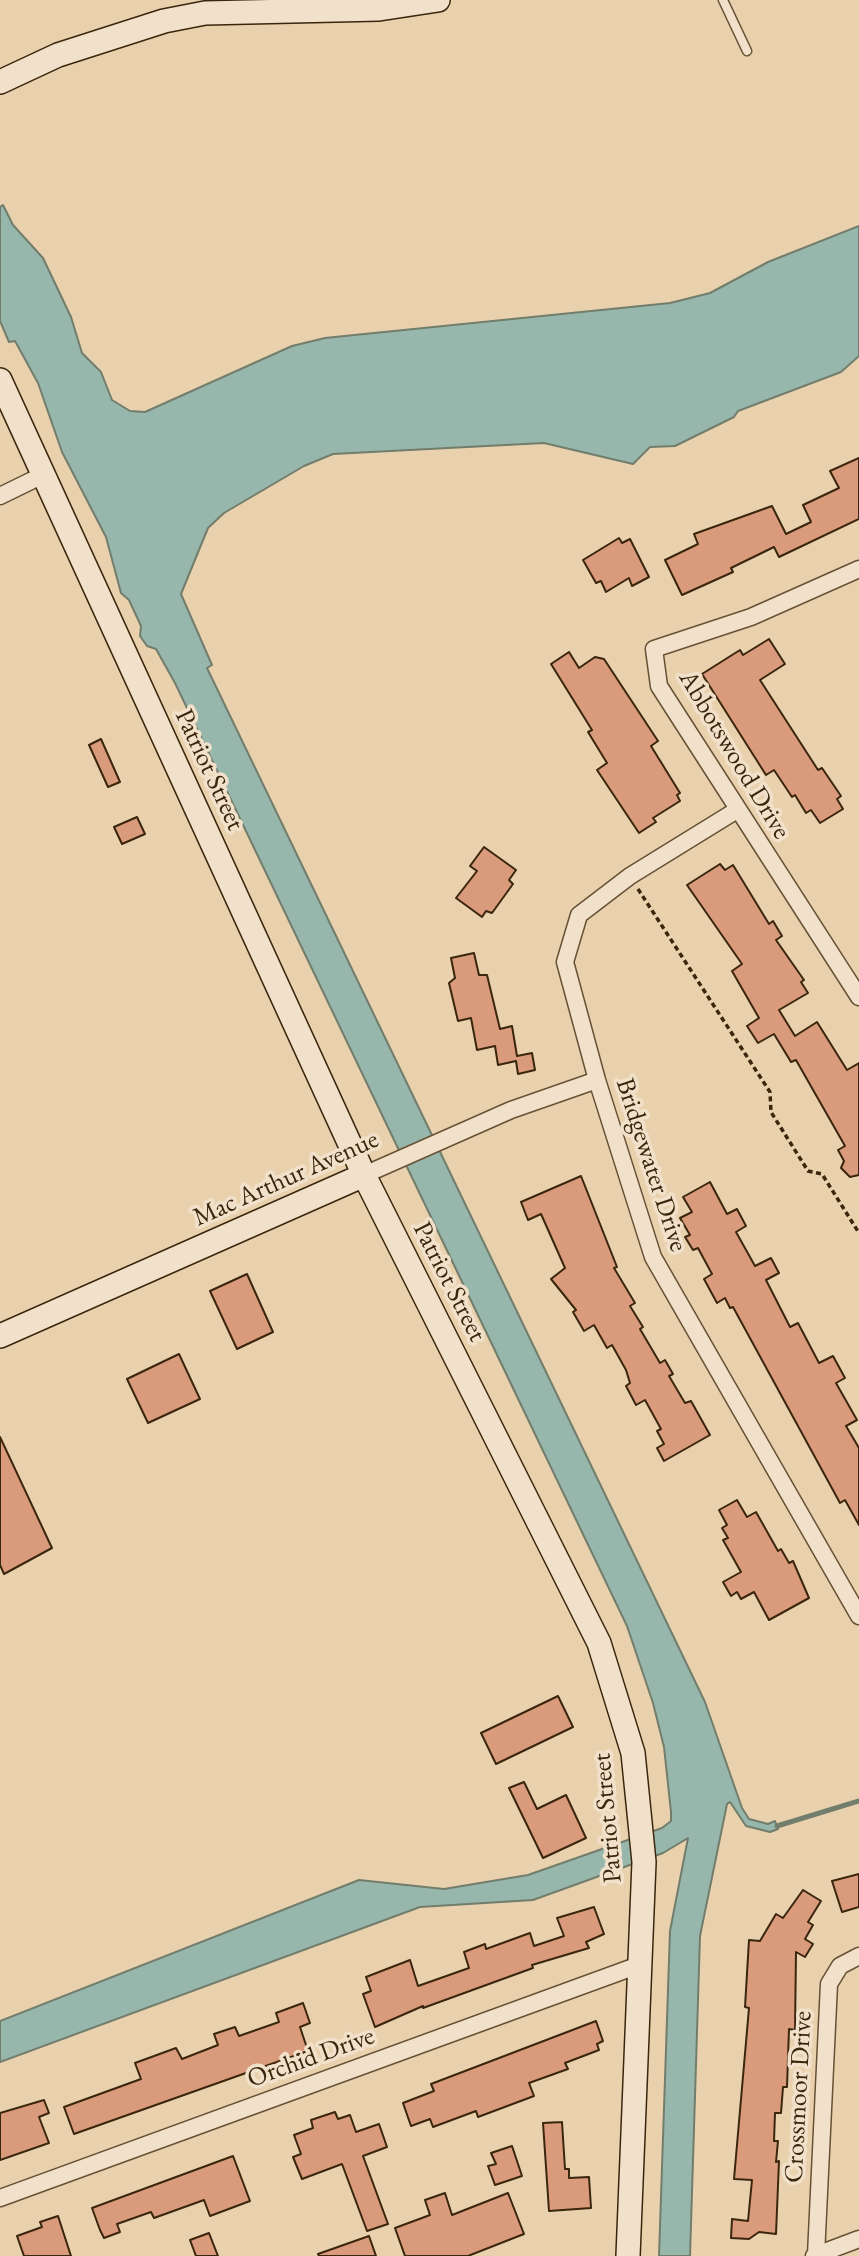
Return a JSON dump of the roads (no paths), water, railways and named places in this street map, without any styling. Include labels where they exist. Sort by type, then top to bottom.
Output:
[{"type":"main road","points":[[0,82],[58,55],[164,21],[205,13],[379,9],[439,0]]},
{"type":"main road","name":"Patriot Street","points":[[0,380],[364,1175],[599,1643],[633,1753],[644,1862],[628,2256]]},
{"type":"main road","name":"Mac Arthur Avenue","points":[[0,1336],[364,1175]]},
{"type":"street","points":[[0,496],[43,475]]},
{"type":"street","name":"Abbotswood Drive","points":[[859,569],[751,617],[654,649],[659,686],[859,997]]},
{"type":"street","name":"Bridgewater Drive","points":[[737,810],[630,876],[579,915],[565,962],[597,1080],[653,1257],[859,1616]]},
{"type":"street","name":"Mac Arthur Avenue","points":[[364,1175],[511,1110],[597,1080]]},
{"type":"street","name":"Crossmoor Drive","points":[[815,2256],[829,1984],[840,1966],[859,1956]]},
{"type":"street","name":"Orchid Drive","points":[[0,2198],[639,1965]]},
{"type":"street","points":[[815,2256],[859,2239]]},
{"type":"lane","points":[[723,0],[747,51]]},
{"type":"water","points":[[3,205],[13,225],[43,258],[71,317],[82,353],[101,372],[112,400],[130,411],[145,412],[292,346],[325,338],[670,303],[710,293],[768,262],[859,226],[859,356],[841,372],[738,411],[734,417],[675,446],[650,447],[633,464],[544,443],[333,454],[304,466],[224,513],[208,528],[181,594],[212,665],[207,668],[705,1702],[742,1808],[749,1819],[768,1824],[775,1821],[778,1829],[770,1832],[746,1826],[730,1802],[727,1804],[700,1936],[690,2256],[659,2256],[670,1931],[688,1838],[663,1853],[533,1900],[420,1907],[0,2062],[0,2021],[359,1880],[444,1889],[528,1875],[662,1828],[671,1821],[664,1747],[653,1703],[627,1626],[175,683],[156,649],[147,646],[140,636],[141,626],[129,600],[121,593],[106,537],[62,452],[38,383],[15,341],[9,342],[0,321],[0,207]]},
{"type":"waterway","points":[[777,1826],[859,1801]]}]
